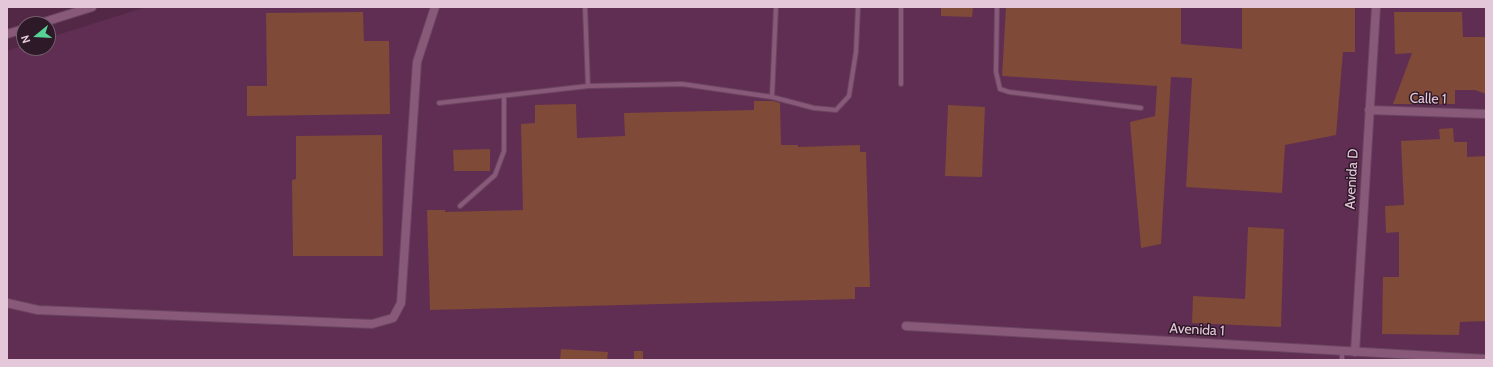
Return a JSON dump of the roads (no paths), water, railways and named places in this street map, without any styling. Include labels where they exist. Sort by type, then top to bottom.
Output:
[{"type":"street","points":[[56,18],[92,7]]},
{"type":"street","points":[[7,303],[38,310],[364,324],[372,324],[393,318],[401,303],[417,62],[435,7]]},
{"type":"street","name":"Avenida D","points":[[1355,352],[1376,7]]},
{"type":"street","name":"Calle 1","points":[[1369,110],[1486,114]]},
{"type":"street","name":"Avenida 1","points":[[906,326],[1486,359]]},
{"type":"lane","points":[[585,7],[588,86]]},
{"type":"lane","points":[[772,97],[776,7]]},
{"type":"lane","points":[[439,104],[588,86],[682,84],[772,97],[814,108],[836,110],[850,96],[856,52],[858,7]]},
{"type":"lane","points":[[901,7],[901,84]]},
{"type":"lane","points":[[997,7],[996,72],[1000,89],[1009,92],[1141,108]]},
{"type":"lane","points":[[460,206],[495,175],[504,151],[504,96]]},
{"type":"lane","points":[[1342,351],[1342,360]]}]
